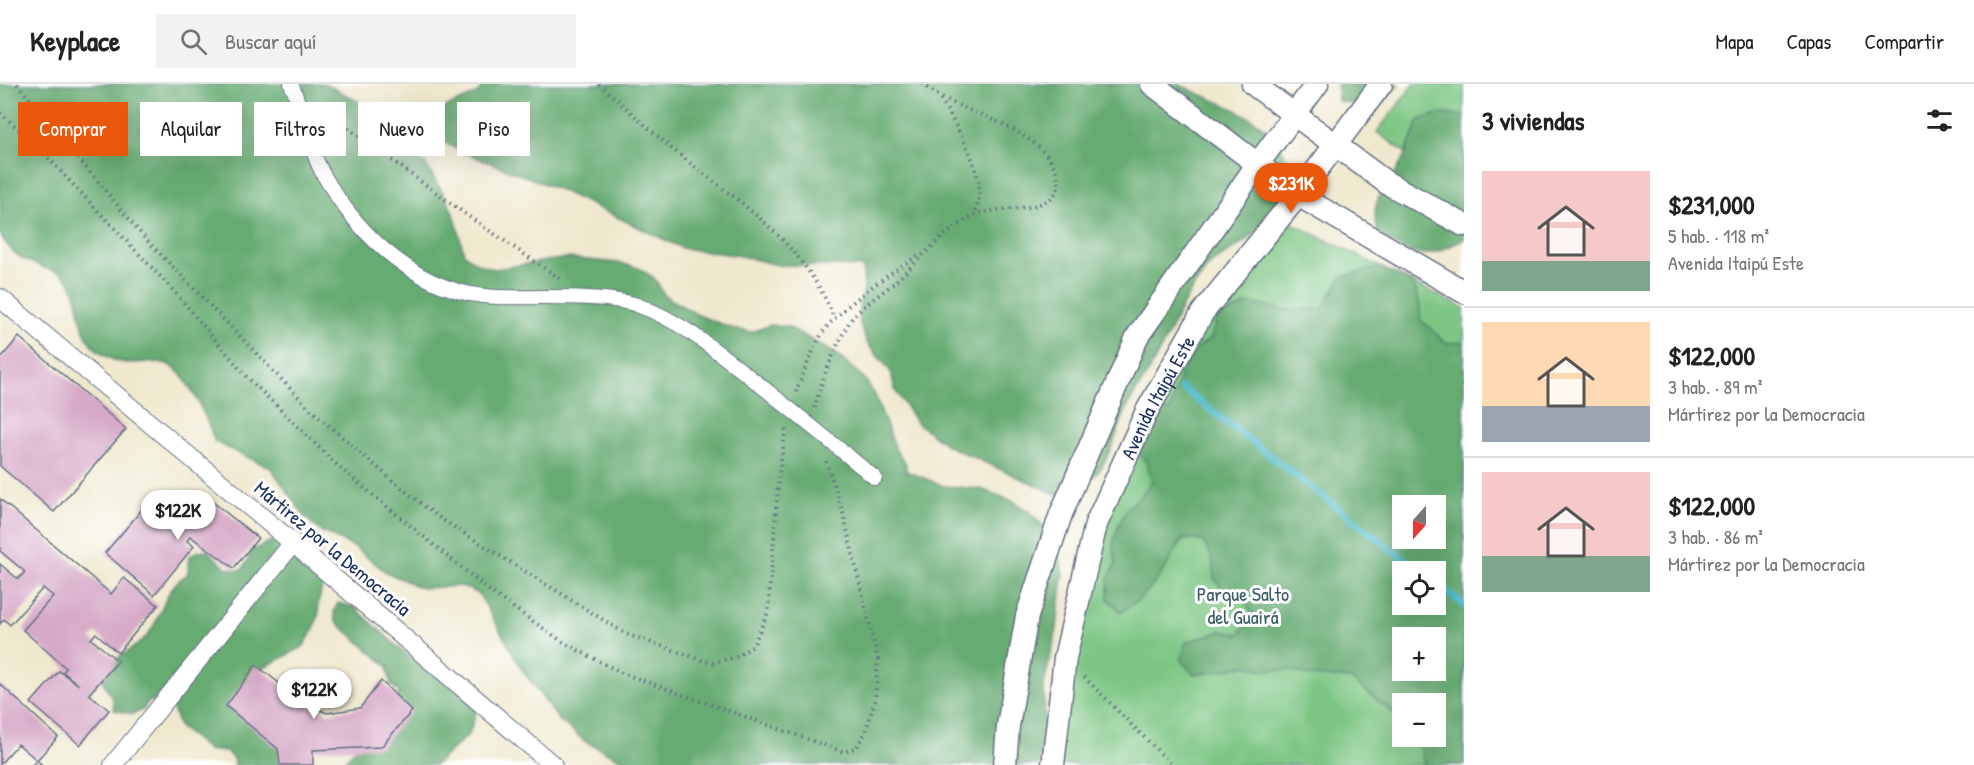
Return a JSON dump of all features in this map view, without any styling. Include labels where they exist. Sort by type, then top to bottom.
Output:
[{"type":"street","points":[[1152,84],[1298,195],[1464,292]]},
{"type":"street","points":[[1253,84],[1387,183],[1464,225]]},
{"type":"street","name":"Avenida Itaipú Este","points":[[1005,765],[1008,726],[1027,616],[1061,514],[1137,337],[1257,165],[1317,84]]},
{"type":"street","name":"Avenida Itaipú Este","points":[[1053,765],[1065,658],[1096,524],[1147,411],[1203,312],[1298,195],[1381,84]]},
{"type":"street","points":[[292,86],[322,173],[353,217],[394,260],[439,285],[490,297],[590,299],[635,304],[679,324],[813,426],[875,478]]},
{"type":"street","name":"Mártirez por la Democracia","points":[[0,298],[294,543],[553,765]]},
{"type":"street","points":[[113,765],[294,543]]},
{"type":"path","points":[[17,84],[143,236],[311,410],[393,482],[441,519],[626,634],[711,663],[736,657],[753,646],[768,612],[779,475],[789,408],[823,333],[834,318],[900,265],[923,253]]},
{"type":"path","points":[[599,84],[673,149],[771,226],[822,289],[834,318]]},
{"type":"path","points":[[0,113],[28,137],[172,290],[246,376],[340,468],[495,595],[567,644],[622,673],[843,752],[857,747],[865,733],[875,701],[878,660],[843,513],[813,426],[815,402],[823,378],[853,317],[923,253],[974,215],[1018,209],[1048,201],[1057,192],[1060,180],[1047,156],[1021,133],[940,98],[923,84]]},
{"type":"path","points":[[292,86],[468,216],[590,299]]},
{"type":"path","points":[[940,98],[960,136],[980,185],[980,200],[974,215]]},
{"type":"path","points":[[1065,658],[1172,765]]},
{"type":"green space","points":[[0,84],[326,84],[359,102],[358,156],[417,156],[426,165],[447,199],[456,220],[464,254],[478,264],[495,269],[567,258],[620,263],[639,268],[654,278],[665,296],[698,315],[734,329],[752,332],[770,325],[789,327],[836,354],[865,379],[875,395],[896,450],[906,464],[906,471],[944,486],[981,489],[1015,502],[1031,513],[1043,526],[1061,559],[1063,576],[1057,629],[1044,684],[1045,721],[1039,765],[633,765],[586,742],[558,719],[523,671],[479,594],[462,586],[421,588],[386,572],[354,547],[319,530],[305,517],[271,468],[215,442],[196,397],[173,367],[154,362],[122,362],[105,356],[88,340],[74,290],[69,281],[60,273],[18,256],[0,234]]},
{"type":"green space","points":[[484,84],[1178,84],[1228,106],[1260,124],[1282,150],[1289,174],[1283,198],[1277,209],[1247,240],[1213,262],[1199,279],[1180,310],[1147,375],[1128,405],[1100,468],[1090,480],[1075,489],[1056,494],[948,446],[916,422],[895,390],[891,372],[867,343],[860,324],[859,306],[864,289],[863,267],[778,265],[741,256],[682,248],[558,189],[472,156],[530,156],[530,102],[458,102],[478,93]]},
{"type":"green space","points":[[1337,84],[1399,84],[1378,108],[1338,101]]},
{"type":"green space","points":[[1414,84],[1464,84],[1464,195],[1377,132]]},
{"type":"green space","points":[[457,102],[457,149],[445,143],[445,108]]},
{"type":"green space","points":[[1437,114],[1464,115],[1464,239],[1438,251],[1420,254],[1402,248],[1378,234],[1375,211],[1380,196],[1404,158],[1419,120]]},
{"type":"green space","name":"Parque Salto del Guairá","points":[[1279,217],[1464,308],[1464,765],[1043,765],[1096,524],[1203,312]]},
{"type":"green space","name":"Parque Salto del Guairá","points":[[1377,268],[1411,283],[1418,297],[1420,319],[1446,343],[1464,342],[1464,765],[1424,765],[1421,747],[1446,747],[1446,693],[1392,693],[1392,712],[1351,679],[1309,676],[1289,670],[1264,670],[1247,665],[1210,673],[1193,674],[1181,660],[1186,642],[1221,631],[1239,634],[1253,616],[1244,599],[1225,594],[1214,578],[1212,558],[1203,541],[1183,539],[1149,589],[1141,598],[1121,612],[1108,599],[1108,580],[1116,563],[1113,544],[1118,527],[1126,509],[1141,496],[1152,480],[1147,463],[1134,448],[1154,405],[1169,412],[1184,364],[1195,350],[1212,337],[1216,319],[1249,303],[1285,310],[1322,309],[1342,277]]},
{"type":"green space","points":[[277,538],[316,569],[322,587],[318,605],[319,613],[313,631],[303,647],[253,673],[283,765],[234,765],[234,760],[227,752],[208,750],[179,727],[173,709],[167,703],[157,700],[148,702],[143,710],[133,714],[114,710],[113,700],[99,674],[110,663],[146,637],[173,587],[187,575],[190,556],[198,551],[207,550],[227,568],[243,569],[252,551]]},
{"type":"green space","points":[[338,603],[354,607],[408,656],[417,661],[426,661],[478,707],[469,734],[435,765],[341,765],[396,701],[399,692],[391,685],[387,666],[335,621],[334,611]]},
{"type":"building","points":[[19,337],[126,429],[54,512],[0,466],[0,359]]},
{"type":"building","points":[[199,491],[258,538],[234,568],[190,536],[187,541],[194,546],[154,595],[105,553],[144,507],[168,526]]},
{"type":"building","points":[[0,499],[111,594],[124,578],[158,605],[118,653],[96,633],[91,639],[118,661],[89,694],[109,710],[80,745],[31,703],[59,671],[79,685],[63,672],[66,668],[23,630],[53,596],[43,588],[10,625],[4,619],[0,624],[0,564],[18,579],[25,572],[0,551]]},
{"type":"building","points":[[256,665],[306,704],[327,713],[360,708],[381,681],[412,711],[381,747],[313,750],[313,765],[280,765],[278,749],[226,706]]},
{"type":"building","points":[[0,684],[58,737],[37,760],[18,744],[0,764]]},
{"type":"building","points":[[37,760],[42,765],[32,765]]},
{"type":"waterway","points":[[1182,388],[1407,561]]},
{"type":"waterway","points":[[1446,591],[1464,605]]}]
